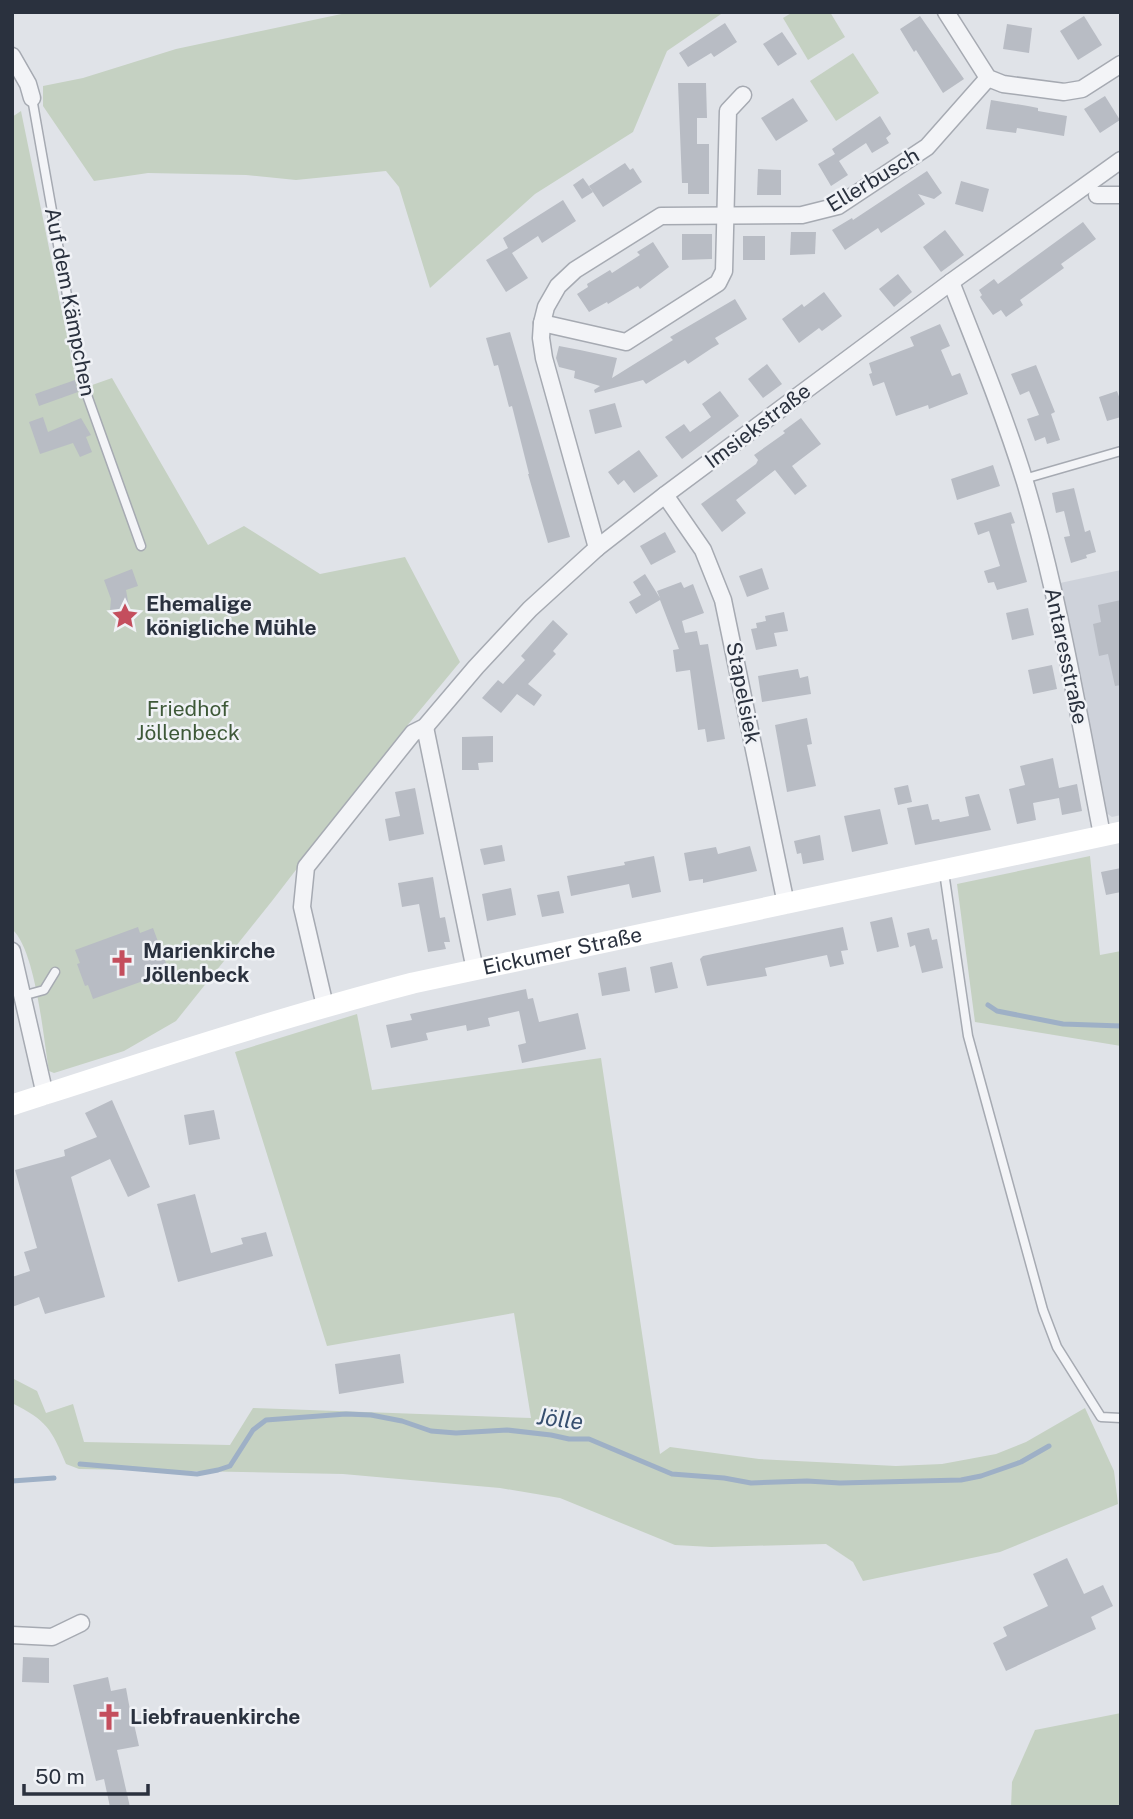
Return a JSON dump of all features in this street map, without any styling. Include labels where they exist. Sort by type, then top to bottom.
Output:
[{"type":"main road","name":"Eickumer Straße","points":[[12,1105],[325,1006],[475,970],[1112,834]]},
{"type":"street","points":[[946,12],[988,78],[1003,84],[1064,92],[1082,89],[1121,64]]},
{"type":"street","name":"Auf dem Kämpchen","points":[[12,56],[29,84],[32,98]]},
{"type":"street","name":"Ellerbusch","points":[[597,548],[544,358],[541,338],[546,307],[558,286],[575,270],[661,216],[802,215],[838,206],[927,147],[988,78]]},
{"type":"street","points":[[542,323],[626,342],[718,283],[724,271],[728,111],[743,95]]},
{"type":"street","name":"Imsiekstraße","points":[[325,1006],[302,907],[306,867],[413,733],[425,727],[530,609],[597,548],[951,282],[1121,160]]},
{"type":"street","points":[[1097,195],[1121,195]]},
{"type":"street","name":"Antaresstraße","points":[[951,282],[1024,479],[1112,834]]},
{"type":"street","name":"Stapelsiek","points":[[665,495],[703,550],[723,600],[786,904]]},
{"type":"street","points":[[425,727],[475,970]]},
{"type":"street","points":[[12,951],[45,1095]]},
{"type":"street","points":[[12,1635],[52,1637],[81,1623]]},
{"type":"lane","name":"Auf dem Kämpchen","points":[[32,98],[79,363],[87,395],[141,546]]},
{"type":"lane","points":[[1024,479],[1121,451]]},
{"type":"lane","points":[[944,870],[968,1036],[1043,1310],[1057,1347],[1101,1417],[1121,1418]]},
{"type":"lane","points":[[22,996],[44,989],[55,972]]},
{"type":"shaded area","points":[[1121,570],[1121,815],[1112,817],[1105,812],[1060,583]]},
{"type":"green space","points":[[351,12],[724,12],[667,51],[633,132],[535,194],[430,288],[399,187],[386,171],[296,180],[246,175],[148,173],[94,181],[43,106],[43,86],[83,78],[176,49]]},
{"type":"green space","points":[[793,12],[830,12],[845,37],[808,60],[783,18]]},
{"type":"green space","points":[[853,53],[879,93],[836,121],[810,81]]},
{"type":"green space","name":"Friedhof Jöllenbeck","points":[[21,111],[78,390],[112,378],[208,545],[244,526],[320,574],[405,557],[460,662],[176,1021],[124,1051],[54,1073],[49,1071],[33,974],[20,940],[12,929],[12,117]]},
{"type":"green space","points":[[1090,856],[1100,955],[1121,951],[1121,1046],[975,1022],[957,884]]},
{"type":"green space","points":[[357,1014],[372,1090],[601,1058],[660,1454],[670,1447],[759,1459],[896,1466],[942,1464],[996,1454],[1026,1442],[1085,1408],[1114,1471],[1118,1504],[1000,1552],[863,1581],[853,1562],[826,1544],[711,1547],[675,1545],[560,1498],[500,1488],[343,1474],[79,1469],[66,1464],[52,1434],[41,1421],[12,1403],[12,1378],[37,1391],[46,1413],[73,1404],[84,1442],[230,1445],[253,1408],[531,1418],[514,1313],[327,1346],[235,1052]]},
{"type":"green space","points":[[1121,1713],[1121,1807],[1011,1807],[1012,1782],[1035,1730]]},
{"type":"building","points":[[920,16],[964,79],[943,93],[900,29]]},
{"type":"building","points":[[1084,16],[1102,45],[1078,60],[1060,31]]},
{"type":"building","points":[[725,23],[737,42],[714,57],[711,53],[688,67],[679,53]]},
{"type":"building","points":[[1007,24],[1032,28],[1029,53],[1003,49]]},
{"type":"building","points":[[782,32],[797,54],[778,66],[763,44]]},
{"type":"building","points":[[678,83],[706,83],[707,118],[697,118],[697,144],[709,144],[709,194],[688,194],[688,183],[682,183]]},
{"type":"building","points":[[1105,96],[1120,120],[1100,133],[1084,109]]},
{"type":"building","points":[[793,98],[808,121],[776,141],[761,118]]},
{"type":"building","points":[[991,100],[1067,116],[1064,136],[1017,128],[1016,133],[986,129]]},
{"type":"building","points":[[880,116],[891,134],[886,138],[889,143],[872,153],[866,143],[839,161],[848,175],[831,186],[818,164],[835,154],[832,149]]},
{"type":"building","points":[[625,163],[630,170],[633,168],[642,182],[603,207],[589,186]]},
{"type":"building","points":[[758,169],[781,170],[781,195],[757,195]]},
{"type":"building","points":[[927,171],[942,193],[934,199],[918,194],[925,204],[881,233],[878,228],[845,250],[832,230],[852,218],[853,220]]},
{"type":"building","points":[[583,178],[593,192],[582,199],[573,185]]},
{"type":"building","points":[[961,181],[989,189],[983,212],[955,204]]},
{"type":"building","points":[[563,200],[576,221],[542,243],[538,236],[512,253],[528,278],[506,292],[486,260],[508,248],[503,238]]},
{"type":"building","points":[[1083,222],[1096,239],[1061,264],[1064,268],[1020,300],[1023,305],[1006,317],[1001,310],[993,315],[980,297],[982,295],[979,290],[994,279],[998,284]]},
{"type":"building","points":[[945,230],[964,255],[941,272],[923,247]]},
{"type":"building","points":[[791,232],[816,232],[815,254],[790,255]]},
{"type":"building","points":[[682,234],[712,234],[712,259],[682,260]]},
{"type":"building","points":[[743,236],[765,236],[765,260],[743,260]]},
{"type":"building","points":[[653,242],[669,267],[640,289],[638,286],[589,312],[577,294],[588,287],[587,284],[610,270],[612,273],[640,255],[637,252]]},
{"type":"building","points":[[898,274],[912,292],[894,307],[879,289]]},
{"type":"building","points":[[824,292],[842,316],[799,343],[782,319]]},
{"type":"building","points":[[735,299],[747,319],[715,338],[719,344],[688,364],[685,360],[646,384],[643,380],[595,393],[594,390],[600,386],[574,378],[575,371],[559,367],[556,358],[559,346],[617,358],[612,378],[673,340],[670,337]]},
{"type":"building","points":[[940,324],[950,346],[941,350],[952,376],[960,373],[968,394],[929,409],[928,405],[896,416],[884,382],[873,386],[869,363],[914,346],[910,337]]},
{"type":"building","points":[[510,332],[570,537],[548,543],[512,406],[509,407],[498,365],[494,366],[486,338]]},
{"type":"building","points":[[767,364],[782,384],[763,398],[748,379]]},
{"type":"building","points":[[1036,365],[1055,412],[1051,414],[1060,440],[1047,444],[1045,437],[1035,441],[1027,419],[1039,415],[1029,391],[1020,395],[1011,374]]},
{"type":"building","points":[[75,380],[78,392],[39,406],[35,394]]},
{"type":"building","points":[[720,391],[739,416],[682,459],[665,437],[684,424],[690,432],[711,417],[702,404]]},
{"type":"building","points":[[1117,391],[1121,402],[1121,417],[1107,421],[1099,397]]},
{"type":"building","points":[[615,403],[622,427],[595,434],[589,410]]},
{"type":"building","points":[[43,417],[48,432],[81,418],[91,435],[86,437],[92,452],[80,457],[73,443],[40,454],[29,422]]},
{"type":"building","points":[[801,418],[821,444],[792,466],[807,486],[795,495],[775,470],[736,500],[746,513],[722,532],[701,504],[756,464],[758,460],[754,455]]},
{"type":"building","points":[[639,450],[658,476],[634,493],[624,480],[618,485],[608,472]]},
{"type":"building","points":[[993,465],[1000,486],[957,500],[951,479]]},
{"type":"building","points":[[1074,488],[1085,532],[1090,530],[1096,552],[1071,563],[1064,537],[1070,536],[1064,511],[1056,513],[1052,493]]},
{"type":"building","points":[[1011,512],[1015,523],[1011,524],[1027,582],[997,590],[994,582],[988,583],[984,571],[1000,566],[989,531],[978,535],[974,523]]},
{"type":"building","points":[[665,532],[676,552],[651,565],[640,546]]},
{"type":"building","points":[[762,568],[769,589],[747,597],[739,576]]},
{"type":"building","points":[[132,569],[138,586],[126,590],[130,612],[119,618],[110,611],[111,599],[104,580]]},
{"type":"building","points":[[645,574],[660,598],[657,591],[681,582],[684,588],[693,584],[704,613],[682,621],[685,633],[697,631],[700,645],[708,644],[725,739],[707,742],[705,729],[698,730],[690,670],[676,672],[673,650],[679,649],[660,600],[636,614],[629,602],[641,595],[633,582]]},
{"type":"building","points":[[1121,600],[1121,685],[1115,686],[1108,654],[1099,656],[1093,624],[1101,622],[1098,605]]},
{"type":"building","points":[[1028,608],[1034,635],[1012,640],[1006,613]]},
{"type":"building","points":[[784,612],[788,631],[774,633],[777,646],[756,650],[751,629],[757,628],[756,623],[766,621],[765,616]]},
{"type":"building","points":[[553,620],[568,634],[553,651],[556,654],[528,684],[542,695],[534,706],[517,694],[501,713],[482,698],[498,680],[503,684],[525,660],[521,656]]},
{"type":"building","points":[[1052,665],[1057,689],[1033,694],[1028,670]]},
{"type":"building","points":[[798,669],[800,678],[808,676],[811,694],[762,702],[758,676]]},
{"type":"building","points":[[807,718],[812,744],[807,745],[816,786],[787,792],[775,725]]},
{"type":"building","points":[[493,736],[493,762],[478,763],[479,770],[462,770],[462,737]]},
{"type":"building","points":[[1053,758],[1059,788],[1077,784],[1082,811],[1062,815],[1059,798],[1033,803],[1036,820],[1017,824],[1009,789],[1025,785],[1020,766]]},
{"type":"building","points":[[908,785],[912,802],[898,805],[894,788]]},
{"type":"building","points":[[415,788],[424,834],[389,841],[385,819],[400,816],[395,792]]},
{"type":"building","points":[[979,794],[991,830],[915,845],[907,808],[928,804],[932,820],[939,819],[940,822],[969,816],[965,797]]},
{"type":"building","points":[[880,809],[888,844],[852,852],[844,816]]},
{"type":"building","points":[[820,835],[824,860],[803,864],[801,853],[797,854],[794,841]]},
{"type":"building","points":[[502,845],[505,861],[484,865],[480,849]]},
{"type":"building","points":[[750,846],[757,871],[703,883],[703,879],[689,881],[684,853],[716,847],[718,854]]},
{"type":"building","points":[[654,856],[661,892],[632,898],[629,884],[571,896],[567,876],[625,865],[624,862]]},
{"type":"building","points":[[1121,868],[1121,892],[1106,895],[1101,872]]},
{"type":"building","points":[[433,877],[440,918],[445,917],[450,942],[444,942],[446,949],[428,952],[419,904],[402,907],[398,883]]},
{"type":"building","points":[[511,888],[516,915],[487,921],[482,894]]},
{"type":"building","points":[[559,891],[564,913],[542,917],[537,895]]},
{"type":"building","points":[[892,917],[899,947],[877,952],[870,922]]},
{"type":"building","name":"Marienkirche Jöllenbeck","points":[[138,927],[140,933],[153,928],[167,966],[155,970],[157,976],[93,999],[88,985],[85,986],[75,950]]},
{"type":"building","points":[[843,927],[848,950],[841,951],[844,964],[830,967],[827,955],[765,968],[767,976],[707,986],[700,959],[703,956]]},
{"type":"building","points":[[929,928],[932,940],[937,939],[943,968],[922,973],[915,945],[910,947],[907,933]]},
{"type":"building","points":[[672,962],[678,988],[655,993],[650,967]]},
{"type":"building","points":[[626,967],[630,991],[602,996],[598,973]]},
{"type":"building","points":[[526,989],[528,999],[533,998],[539,1022],[578,1013],[586,1049],[522,1063],[518,1045],[526,1043],[519,1011],[488,1018],[490,1026],[467,1031],[466,1025],[426,1033],[428,1040],[391,1048],[386,1025],[412,1020],[410,1014]]},
{"type":"building","points":[[112,1100],[150,1187],[128,1197],[110,1159],[71,1177],[105,1297],[45,1314],[39,1297],[12,1307],[12,1277],[30,1271],[24,1252],[37,1248],[15,1170],[65,1156],[64,1150],[97,1137],[85,1113]]},
{"type":"building","points":[[214,1110],[220,1139],[189,1145],[184,1115]]},
{"type":"building","points":[[195,1194],[211,1253],[243,1244],[241,1238],[266,1232],[273,1256],[178,1282],[157,1204]]},
{"type":"building","points":[[400,1354],[404,1383],[339,1394],[335,1364]]},
{"type":"building","points":[[1067,1558],[1084,1594],[1103,1585],[1113,1606],[1091,1617],[1096,1629],[1006,1671],[993,1643],[1007,1636],[1003,1627],[1048,1606],[1033,1574]]},
{"type":"building","points":[[23,1657],[49,1658],[49,1683],[22,1682]]},
{"type":"building","name":"Liebfrauenkirche","points":[[108,1677],[111,1691],[126,1688],[130,1710],[134,1709],[137,1723],[134,1724],[139,1746],[117,1750],[130,1807],[110,1807],[104,1779],[96,1781],[73,1685]]},
{"type":"waterway","points":[[988,1005],[997,1011],[1063,1024],[1121,1026]]},
{"type":"waterway","name":"Jölle","points":[[80,1464],[197,1474],[230,1466],[253,1430],[266,1420],[346,1414],[371,1415],[402,1421],[431,1431],[456,1433],[507,1430],[569,1439],[589,1439],[672,1474],[751,1483],[961,1480],[1021,1462],[1049,1446]]},
{"type":"waterway","name":"Jölle","points":[[12,1481],[54,1478]]},
{"type":"place","name":"Ehemalige königliche Mühle","points":[[125,616]]},
{"type":"place","name":"Marienkirche Jöllenbeck","points":[[122,963]]},
{"type":"place","name":"Liebfrauenkirche","points":[[109,1717]]}]
